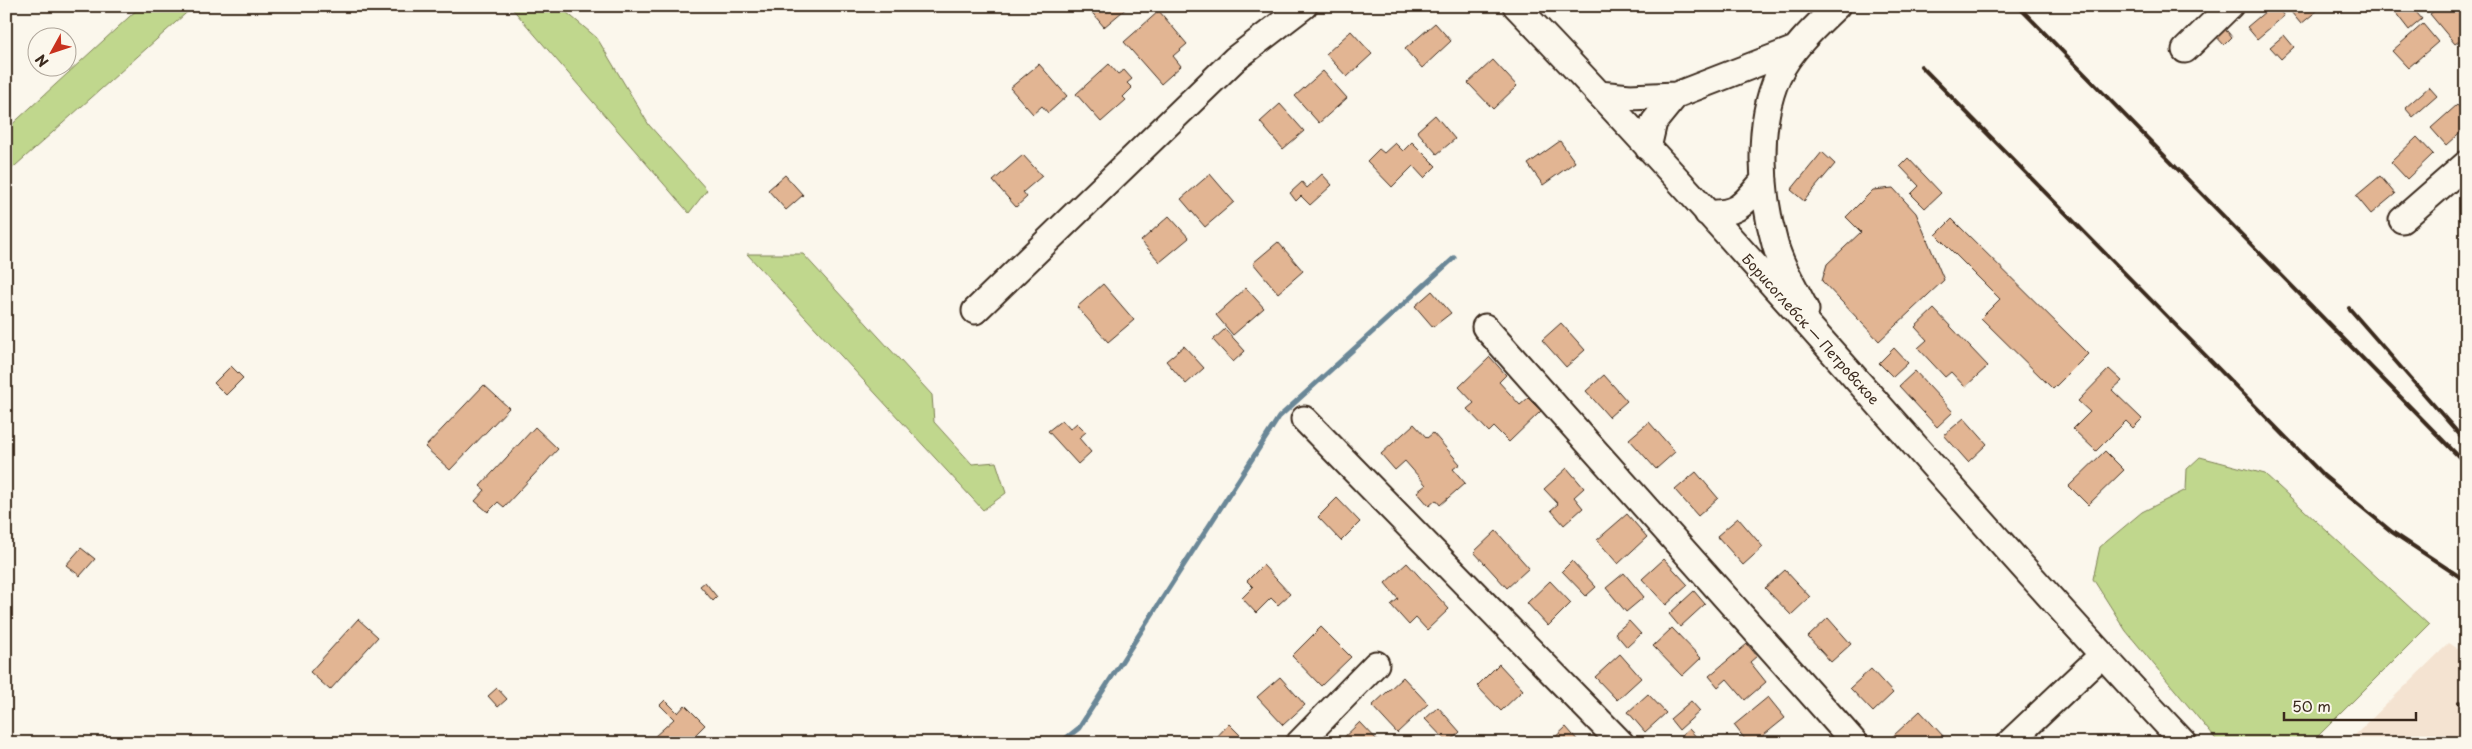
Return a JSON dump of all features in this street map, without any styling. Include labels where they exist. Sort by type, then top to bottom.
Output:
[{"type":"street","points":[[975,311],[1235,59],[1304,6]]},
{"type":"street","name":"Борисоглебск — Петровское","points":[[1516,6],[1599,94],[1818,335],[2102,655],[2184,743]]},
{"type":"street","points":[[1818,335],[1775,246],[1766,206],[1764,143],[1771,98],[1778,76],[1795,49],[1837,6]]},
{"type":"street","points":[[2185,50],[2230,6]]},
{"type":"street","points":[[1599,94],[1630,97],[1676,95],[1795,49]]},
{"type":"street","points":[[1648,148],[1654,122],[1676,95]]},
{"type":"street","points":[[2402,220],[2466,164]]},
{"type":"street","points":[[1707,213],[1724,214],[1735,210],[1764,180]]},
{"type":"street","points":[[1485,327],[1855,743]]},
{"type":"street","points":[[1304,419],[1621,743]]},
{"type":"street","points":[[2008,743],[2102,655]]},
{"type":"street","points":[[1299,743],[1376,664]]},
{"type":"shaded area","points":[[2449,643],[2466,654],[2466,743],[2347,743]]},
{"type":"green space","points":[[141,6],[194,6],[6,174],[6,130],[63,78],[78,78],[78,64]]},
{"type":"green space","points":[[510,6],[559,6],[597,38],[649,125],[707,190],[689,213]]},
{"type":"green space","points":[[747,254],[803,254],[932,395],[934,422],[972,464],[996,462],[1006,493],[983,510]]},
{"type":"green space","points":[[2200,457],[2265,474],[2429,625],[2311,743],[2219,743],[2126,631],[2093,579],[2100,547],[2142,512],[2186,490],[2187,469]]},
{"type":"building","points":[[1094,6],[1129,6],[1104,27],[1090,10]]},
{"type":"building","points":[[2272,6],[2276,6],[2284,16],[2257,39],[2247,27]]},
{"type":"building","points":[[2286,6],[2315,6],[2318,10],[2301,24]]},
{"type":"building","points":[[2403,6],[2411,6],[2422,19],[2409,30],[2395,12]]},
{"type":"building","points":[[2440,6],[2457,6],[2466,16],[2466,36],[2455,44],[2430,14]]},
{"type":"building","points":[[1159,11],[1187,44],[1173,56],[1181,66],[1161,84],[1124,42]]},
{"type":"building","points":[[1435,23],[1451,41],[1422,68],[1405,49]]},
{"type":"building","points":[[2423,24],[2438,42],[2408,68],[2392,51]]},
{"type":"building","points":[[2223,26],[2232,37],[2224,45],[2214,34]]},
{"type":"building","points":[[1351,31],[1372,54],[1347,77],[1326,54]]},
{"type":"building","points":[[2284,35],[2294,47],[2281,59],[2270,47]]},
{"type":"building","points":[[1493,60],[1517,86],[1493,109],[1468,83]]},
{"type":"building","points":[[1039,64],[1067,96],[1048,113],[1042,106],[1033,114],[1010,88]]},
{"type":"building","points":[[1109,64],[1118,74],[1124,70],[1132,79],[1127,83],[1132,88],[1123,97],[1126,100],[1101,122],[1076,94]]},
{"type":"building","points":[[1323,71],[1347,98],[1319,123],[1295,96]]},
{"type":"building","points":[[2429,87],[2437,96],[2413,117],[2405,108]]},
{"type":"building","points":[[1280,104],[1304,131],[1283,149],[1260,122]]},
{"type":"building","points":[[2457,105],[2466,114],[2466,127],[2446,145],[2431,128]]},
{"type":"building","points":[[1435,115],[1455,139],[1437,154],[1417,131]]},
{"type":"building","points":[[2417,137],[2433,154],[2407,179],[2391,162]]},
{"type":"building","points":[[1560,141],[1575,162],[1543,185],[1528,164]]},
{"type":"building","points":[[1412,142],[1436,166],[1424,178],[1413,166],[1392,187],[1367,161],[1379,149],[1384,153],[1395,143],[1403,151]]},
{"type":"building","points":[[1822,152],[1835,164],[1804,201],[1791,190]]},
{"type":"building","points":[[1023,155],[1042,176],[1023,192],[1027,197],[1016,207],[993,181]]},
{"type":"building","points":[[1908,158],[1941,193],[1925,208],[1911,194],[1919,186],[1900,166]]},
{"type":"building","points":[[1210,174],[1234,202],[1205,227],[1181,199]]},
{"type":"building","points":[[1322,174],[1332,185],[1310,205],[1301,196],[1296,201],[1290,193],[1302,182],[1307,188]]},
{"type":"building","points":[[785,175],[803,195],[786,210],[768,190]]},
{"type":"building","points":[[2380,176],[2395,194],[2371,214],[2356,196]]},
{"type":"building","points":[[1893,188],[1916,213],[1944,280],[1879,341],[1822,281],[1827,264],[1861,232],[1846,217],[1873,190]]},
{"type":"building","points":[[1169,216],[1189,238],[1160,262],[1141,241]]},
{"type":"building","points":[[1952,219],[2088,354],[2053,389],[1981,318],[2000,299],[1936,235]]},
{"type":"building","points":[[1278,242],[1303,271],[1278,293],[1253,263]]},
{"type":"building","points":[[1103,284],[1134,320],[1108,342],[1077,307]]},
{"type":"building","points":[[1246,288],[1264,308],[1233,335],[1216,315]]},
{"type":"building","points":[[1432,291],[1451,313],[1433,327],[1415,306]]},
{"type":"building","points":[[1934,309],[1988,366],[1965,387],[1951,372],[1945,377],[1918,348],[1927,340],[1915,327]]},
{"type":"building","points":[[1561,323],[1585,350],[1566,367],[1542,340]]},
{"type":"building","points":[[1225,329],[1245,351],[1233,362],[1213,340]]},
{"type":"building","points":[[1184,346],[1204,368],[1186,384],[1166,361]]},
{"type":"building","points":[[1894,348],[1908,363],[1893,377],[1879,363]]},
{"type":"building","points":[[1490,357],[1506,375],[1499,382],[1520,405],[1528,398],[1541,411],[1509,442],[1494,427],[1489,432],[1467,409],[1474,403],[1459,387]]},
{"type":"building","points":[[231,366],[243,378],[226,395],[214,383]]},
{"type":"building","points":[[2109,369],[2122,381],[2112,390],[2142,419],[2133,428],[2126,421],[2096,451],[2073,429],[2090,412],[2078,401]]},
{"type":"building","points":[[1915,371],[1953,412],[1937,427],[1899,386]]},
{"type":"building","points":[[1604,375],[1627,401],[1609,417],[1586,391]]},
{"type":"building","points":[[484,385],[509,408],[450,470],[425,447]]},
{"type":"building","points":[[1964,418],[1987,444],[1968,462],[1944,435]]},
{"type":"building","points":[[1062,420],[1070,429],[1077,423],[1086,432],[1079,438],[1091,452],[1078,464],[1048,431]]},
{"type":"building","points":[[1649,422],[1675,452],[1656,469],[1629,439]]},
{"type":"building","points":[[1414,424],[1427,438],[1433,433],[1460,464],[1453,469],[1465,483],[1440,505],[1436,500],[1429,506],[1417,492],[1426,485],[1405,461],[1395,470],[1381,454]]},
{"type":"building","points":[[535,427],[558,449],[504,507],[498,502],[488,512],[475,501],[485,490],[480,486]]},
{"type":"building","points":[[2105,451],[2124,470],[2088,505],[2069,486]]},
{"type":"building","points":[[1567,468],[1584,488],[1574,497],[1583,508],[1564,525],[1551,510],[1558,504],[1544,489]]},
{"type":"building","points":[[1696,472],[1718,498],[1698,516],[1675,490]]},
{"type":"building","points":[[1337,498],[1360,522],[1341,541],[1318,517]]},
{"type":"building","points":[[1627,514],[1647,537],[1618,564],[1597,540]]},
{"type":"building","points":[[1738,518],[1763,547],[1743,565],[1717,536]]},
{"type":"building","points":[[1496,531],[1529,568],[1507,588],[1474,552]]},
{"type":"building","points":[[81,548],[95,559],[80,576],[66,565]]},
{"type":"building","points":[[1664,559],[1688,585],[1666,605],[1642,579]]},
{"type":"building","points":[[1572,561],[1596,587],[1586,596],[1562,571]]},
{"type":"building","points":[[1407,563],[1449,609],[1427,630],[1416,618],[1409,625],[1391,605],[1398,599],[1385,583]]},
{"type":"building","points":[[1263,565],[1290,594],[1278,605],[1271,598],[1256,613],[1242,598],[1253,587],[1247,581]]},
{"type":"building","points":[[1785,570],[1810,597],[1791,615],[1765,588]]},
{"type":"building","points":[[1624,573],[1644,597],[1626,612],[1606,588]]},
{"type":"building","points":[[1550,581],[1571,603],[1548,626],[1527,603]]},
{"type":"building","points":[[705,582],[717,597],[713,601],[700,586]]},
{"type":"building","points":[[1694,591],[1705,604],[1680,627],[1669,614]]},
{"type":"building","points":[[1828,618],[1851,644],[1831,662],[1808,637]]},
{"type":"building","points":[[358,619],[378,637],[330,690],[310,672]]},
{"type":"building","points":[[1629,621],[1641,634],[1627,647],[1615,633]]},
{"type":"building","points":[[1321,627],[1351,657],[1321,686],[1292,656]]},
{"type":"building","points":[[1672,628],[1701,658],[1682,676],[1653,646]]},
{"type":"building","points":[[1747,644],[1757,656],[1750,662],[1766,682],[1745,700],[1727,679],[1718,687],[1709,676]]},
{"type":"building","points":[[1620,654],[1641,678],[1617,700],[1595,677]]},
{"type":"building","points":[[1499,664],[1523,690],[1501,711],[1477,686]]},
{"type":"building","points":[[1871,669],[1893,693],[1873,712],[1850,688]]},
{"type":"building","points":[[1280,677],[1305,705],[1283,725],[1257,697]]},
{"type":"building","points":[[1403,677],[1428,704],[1397,733],[1372,706]]},
{"type":"building","points":[[497,688],[507,699],[498,707],[488,696]]},
{"type":"building","points":[[1648,694],[1666,713],[1645,732],[1628,712]]},
{"type":"building","points":[[1768,697],[1785,718],[1754,743],[1748,743],[1734,725]]},
{"type":"building","points":[[665,700],[678,713],[685,705],[705,725],[687,743],[659,743],[654,737],[674,719],[660,705]]},
{"type":"building","points":[[1691,701],[1700,711],[1679,730],[1670,719]]},
{"type":"building","points":[[1438,707],[1460,732],[1448,743],[1425,719]]},
{"type":"building","points":[[1920,711],[1944,737],[1937,743],[1899,743],[1893,736]]},
{"type":"building","points":[[1360,722],[1380,743],[1338,743]]},
{"type":"building","points":[[1229,724],[1248,743],[1211,743]]},
{"type":"building","points":[[1566,727],[1580,743],[1549,743]]},
{"type":"building","points":[[1689,729],[1702,743],[1674,743]]},
{"type":"waterway","points":[[1060,743],[1079,728],[1279,417],[1454,258]]},
{"type":"railway","points":[[2018,6],[2466,464]]},
{"type":"railway","points":[[1921,66],[2323,475],[2392,532],[2466,581]]},
{"type":"railway","points":[[2349,308],[2466,442]]},
{"type":"railway","points":[[2459,702],[2466,707]]}]
